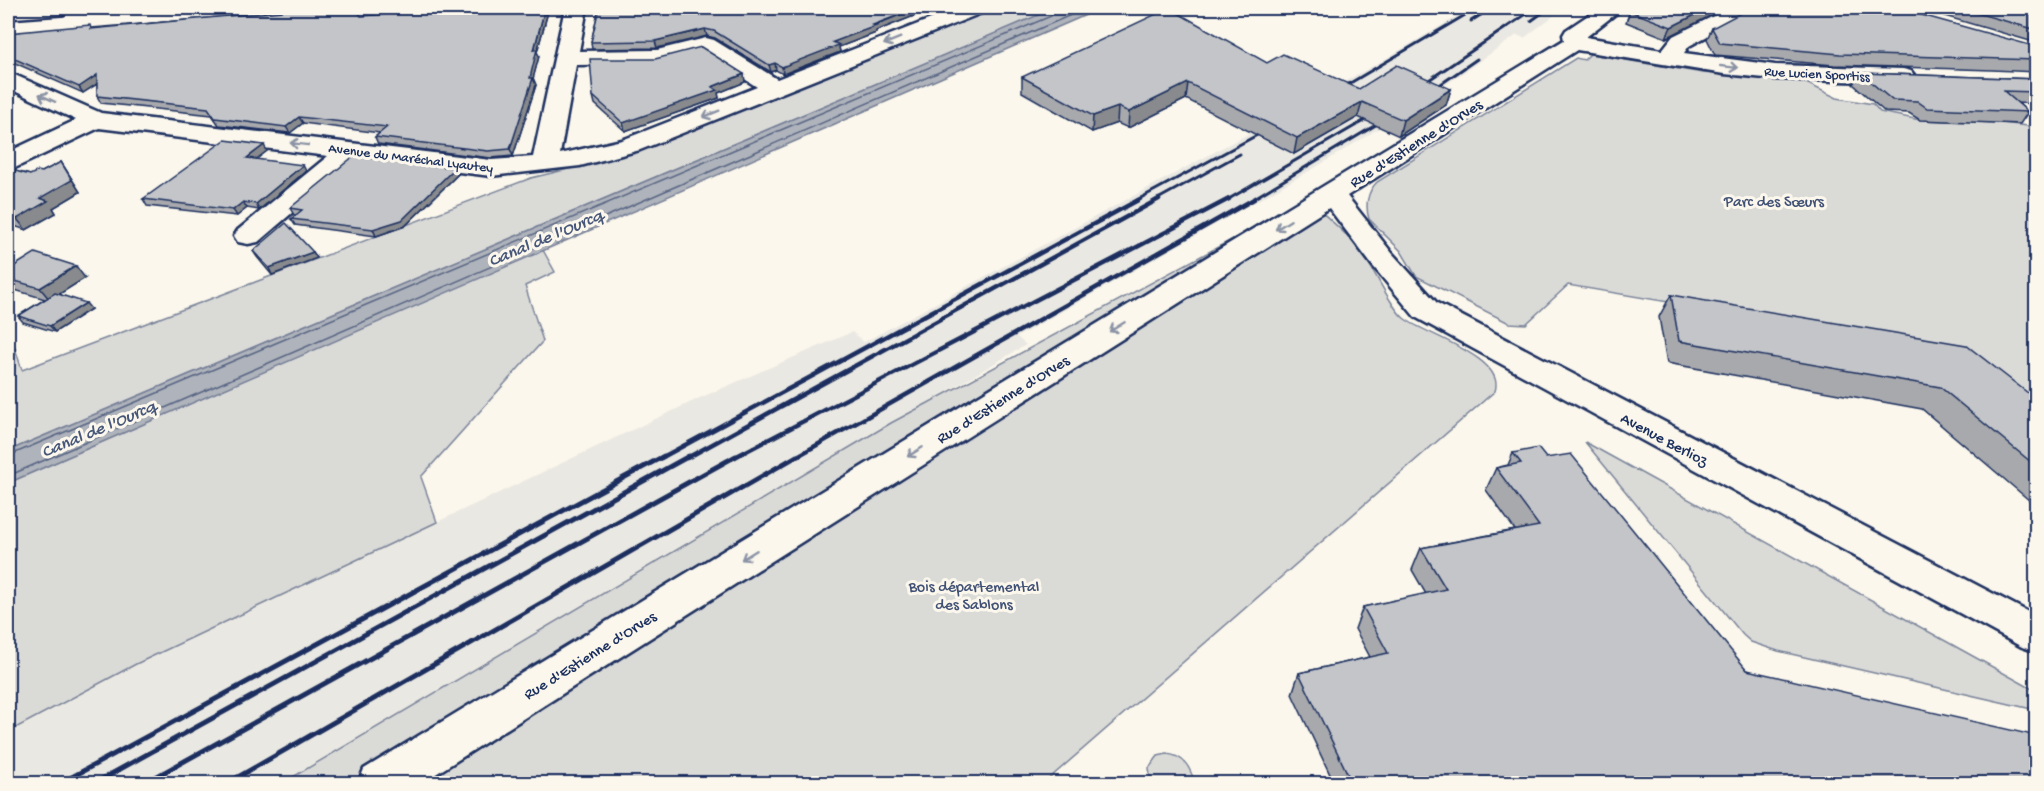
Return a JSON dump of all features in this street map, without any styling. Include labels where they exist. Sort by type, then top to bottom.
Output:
[{"type":"street","points":[[8,28],[72,15],[255,8]]},
{"type":"street","points":[[545,163],[576,8]]},
{"type":"street","name":"Avenue du Maréchal Lyautey","points":[[8,79],[96,120],[491,168],[597,156],[631,145],[977,8]]},
{"type":"street","name":"Rue d'Estienne d'Orves","points":[[380,783],[1332,194],[1549,55],[1576,43],[1574,35],[1612,8]]},
{"type":"street","points":[[1671,58],[1674,48],[1681,41],[1745,8]]},
{"type":"street","points":[[2018,8],[2037,14]]},
{"type":"street","name":"Rue Lucien Sportiss","points":[[1576,43],[1775,72],[1926,77]]},
{"type":"street","points":[[566,58],[657,57],[706,45],[776,88]]},
{"type":"street","points":[[8,162],[96,120]]},
{"type":"street","points":[[248,236],[350,150]]},
{"type":"street","name":"Avenue Berlioz","points":[[1332,194],[1382,259],[1426,310],[2037,635]]},
{"type":"shaded area","points":[[1452,8],[1564,8],[1524,38],[1517,35],[1418,104],[1318,166],[1017,337],[1026,345],[281,783],[8,784],[8,732],[136,664],[702,397],[852,332],[864,342],[1373,66],[1456,17],[1444,12]]},
{"type":"green space","points":[[993,8],[1055,8],[8,451],[8,351],[15,348],[22,370],[531,178],[606,160]]},
{"type":"green space","name":"Parc des Sœurs","points":[[1590,54],[1703,73],[1804,82],[1837,98],[1873,104],[1880,112],[1920,120],[2002,123],[2036,127],[2036,404],[1971,353],[1568,285],[1526,324],[1509,323],[1416,276],[1401,251],[1369,219],[1368,199],[1377,182],[1576,58],[1584,60]]},
{"type":"green space","name":"Bois départemental des Sablons","points":[[1307,199],[1360,250],[1400,314],[1405,319],[1477,358],[1489,368],[1495,379],[1495,391],[1044,783],[281,784],[891,423]]},
{"type":"green space","points":[[543,250],[555,272],[525,286],[543,341],[421,477],[437,522],[136,664],[8,732],[8,483]]},
{"type":"green space","points":[[1585,442],[2036,691],[2036,710],[1778,651],[1751,642]]},
{"type":"green space","points":[[1167,754],[1178,757],[1186,764],[1195,783],[1151,783],[1149,768],[1158,756]]},
{"type":"water","name":"Canal de l'Ourcq","points":[[1055,8],[1102,8],[8,483],[8,451]]},
{"type":"building","points":[[280,8],[355,8],[361,16],[390,14],[395,8],[545,8],[534,50],[537,49],[530,78],[533,78],[510,149],[488,151],[375,137],[387,127],[299,117],[286,127],[215,118],[208,108],[97,96],[97,75],[79,87],[8,56],[8,33],[90,25],[91,29],[282,11]]},
{"type":"building","points":[[599,8],[917,8],[833,42],[839,45],[782,67],[775,63],[769,65],[714,31],[705,29],[655,41],[591,42]]},
{"type":"building","points":[[1169,8],[1267,63],[1283,54],[1359,89],[1397,65],[1451,89],[1403,120],[1362,102],[1297,138],[1188,83],[1129,112],[1118,107],[1093,116],[1022,77]]},
{"type":"building","points":[[1639,8],[1709,8],[1671,27],[1630,11]]},
{"type":"building","points":[[1750,8],[1882,8],[1911,12],[2037,47],[2037,60],[1840,54],[1720,43],[1712,28]]},
{"type":"building","points":[[1959,8],[2016,8],[2037,14],[2037,30]]},
{"type":"building","points":[[701,47],[744,74],[712,87],[717,90],[623,123],[593,96],[590,59],[655,59]]},
{"type":"building","points":[[1860,73],[2037,79],[2037,92],[2004,91],[2028,112],[1927,108],[1917,101],[1892,100]]},
{"type":"building","points":[[225,140],[264,145],[247,158],[303,165],[256,204],[243,202],[233,210],[143,199]]},
{"type":"building","points":[[354,156],[455,168],[402,220],[373,229],[291,219],[302,210],[290,208]]},
{"type":"building","points":[[61,162],[72,180],[40,198],[48,201],[17,219],[8,215],[8,169],[30,175],[38,171],[42,172]]},
{"type":"building","points":[[286,223],[313,252],[269,268],[253,251]]},
{"type":"building","points":[[35,253],[76,266],[40,288],[8,279],[8,270]]},
{"type":"building","points":[[55,293],[86,303],[50,326],[18,316]]},
{"type":"building","points":[[1671,295],[1966,345],[2037,400],[2037,467],[1940,387],[1679,341]]},
{"type":"building","points":[[1538,448],[1546,458],[1571,454],[1747,670],[2037,736],[2037,783],[1352,783],[1299,673],[1388,653],[1363,607],[1446,589],[1421,548],[1539,526],[1496,468],[1521,463],[1513,453]]},
{"type":"railway","points":[[1335,92],[1477,8]]},
{"type":"railway","points":[[1471,21],[1492,8]]},
{"type":"railway","points":[[1417,88],[1535,8]]},
{"type":"railway","points":[[1531,21],[1549,8]]},
{"type":"railway","points":[[1428,93],[1477,59]]},
{"type":"railway","points":[[1227,200],[1379,112]]},
{"type":"railway","points":[[1251,200],[1389,117]]},
{"type":"railway","points":[[1137,200],[1272,127]]},
{"type":"railway","points":[[1156,200],[1240,154]]},
{"type":"railway","points":[[661,458],[1140,199]]},
{"type":"railway","points":[[687,458],[1159,199]]},
{"type":"railway","points":[[733,458],[1229,199]]},
{"type":"railway","points":[[794,458],[1254,199]]},
{"type":"railway","points":[[59,784],[664,456]]},
{"type":"railway","points":[[93,784],[689,456]]},
{"type":"railway","points":[[143,784],[736,456]]},
{"type":"railway","points":[[226,784],[797,456]]}]
